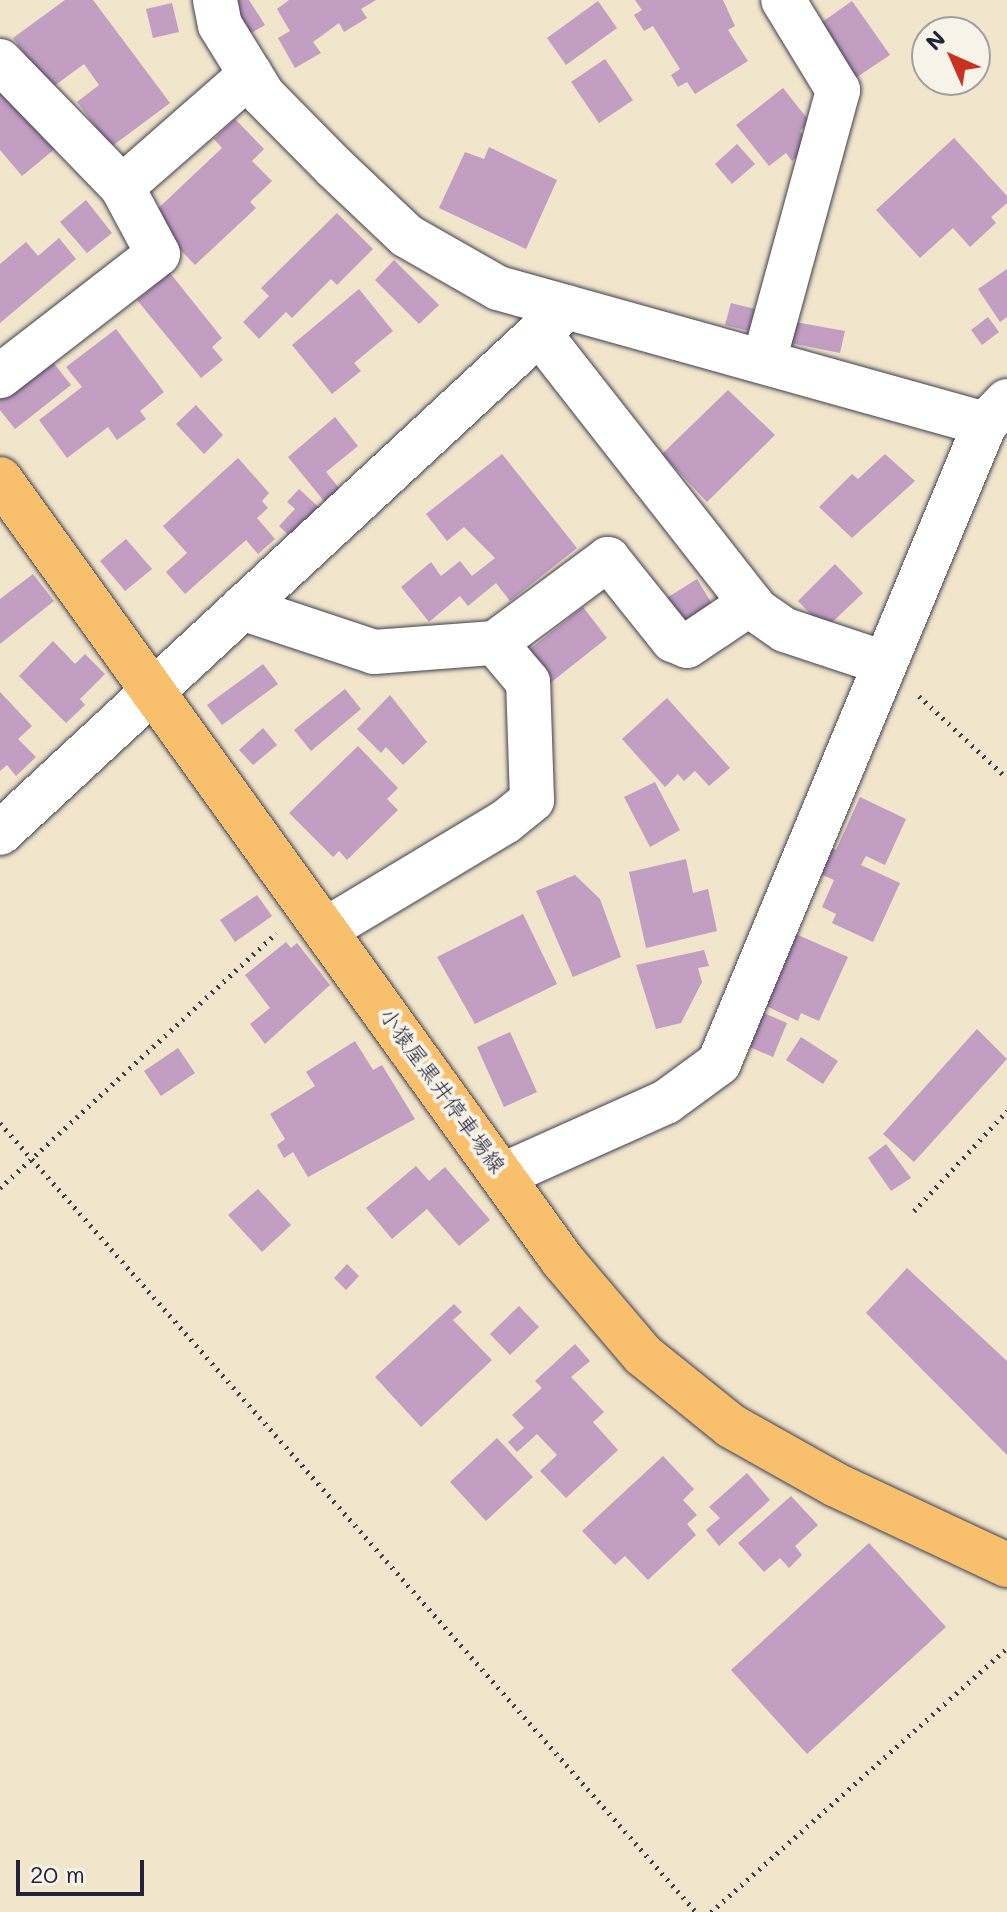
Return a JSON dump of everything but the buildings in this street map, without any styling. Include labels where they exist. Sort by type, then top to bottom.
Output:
[{"type":"main road","name":"小猿屋黒井停車場線","points":[[0,479],[315,918],[505,1174],[563,1261],[643,1355],[731,1426],[836,1485],[1007,1565]]},
{"type":"street","points":[[215,0],[220,25],[273,105],[407,236],[553,320],[764,361],[996,412],[884,663],[719,1063],[666,1102],[505,1174]]},
{"type":"street","points":[[764,361],[838,90],[783,0]]},
{"type":"street","points":[[0,61],[122,187],[158,254],[0,376]]},
{"type":"street","points":[[122,187],[251,74]]},
{"type":"street","points":[[553,320],[751,603],[785,630],[884,663]]},
{"type":"street","points":[[0,833],[553,320]]},
{"type":"street","points":[[242,608],[374,652],[495,643],[608,559],[673,640],[687,646],[751,603]]},
{"type":"street","points":[[315,918],[505,822],[532,800],[528,682],[495,643]]},
{"type":"path","points":[[884,663],[1007,778]]},
{"type":"path","points":[[0,1188],[315,918]]},
{"type":"path","points":[[914,1211],[1007,1111]]},
{"type":"path","points":[[0,1123],[696,1912]]},
{"type":"path","points":[[711,1912],[1007,1648]]}]
